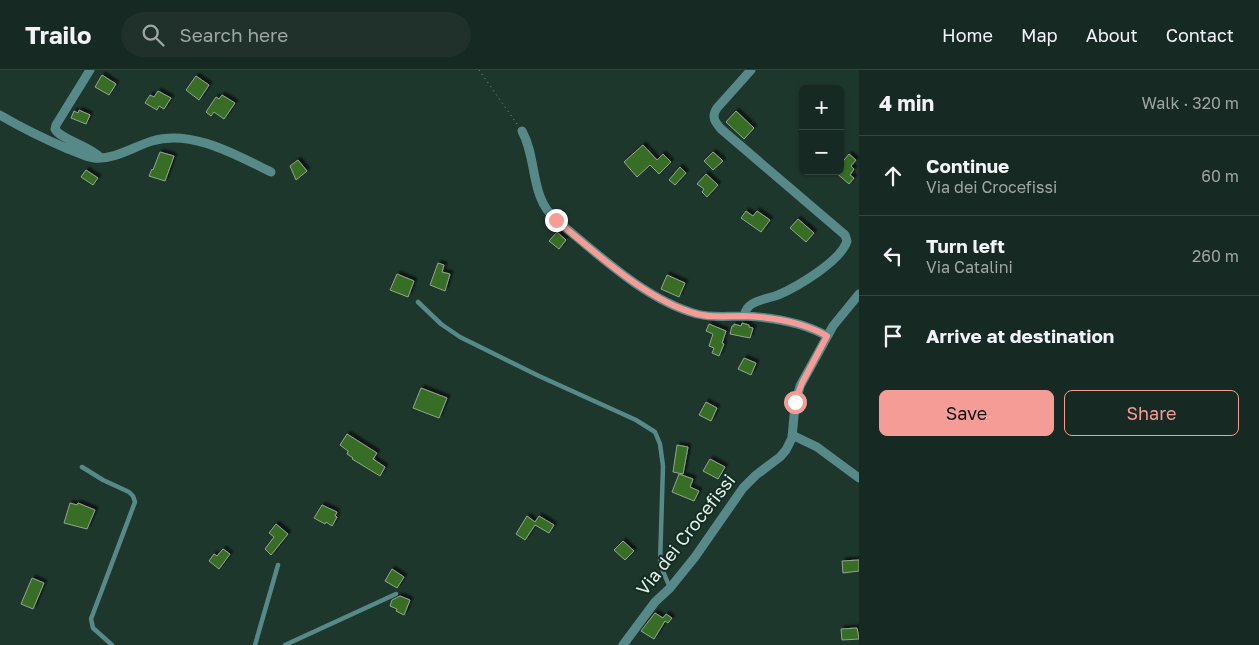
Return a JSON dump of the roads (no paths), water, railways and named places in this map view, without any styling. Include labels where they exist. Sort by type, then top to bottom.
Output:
[{"type":"street","points":[[90,70],[55,129],[60,135],[86,146],[101,158]]},
{"type":"street","points":[[744,316],[746,309],[752,304],[782,293],[828,265],[842,251],[847,239],[845,235],[721,129],[714,119],[716,110],[752,70]]},
{"type":"street","points":[[0,116],[53,143],[83,155],[101,158],[115,155],[159,139],[181,138],[226,151],[271,172]]},
{"type":"street","points":[[522,131],[531,153],[538,194],[545,209],[625,277],[675,305],[706,316],[744,316],[796,323],[827,336]]},
{"type":"street","name":"Via dei Crocefissi","points":[[623,645],[655,602],[670,588],[702,548],[742,488],[783,454],[789,446],[792,435],[794,407],[798,393],[827,336],[859,294]]},
{"type":"street","points":[[792,435],[814,445],[859,478]]},
{"type":"lane","points":[[418,302],[437,321],[460,337],[539,376],[636,420],[655,432],[660,444],[663,466],[660,564],[670,588]]},
{"type":"lane","points":[[82,467],[99,478],[129,492],[135,502],[92,619],[93,628],[112,645]]},
{"type":"lane","points":[[255,645],[278,565]]},
{"type":"lane","points":[[285,645],[396,594]]}]
